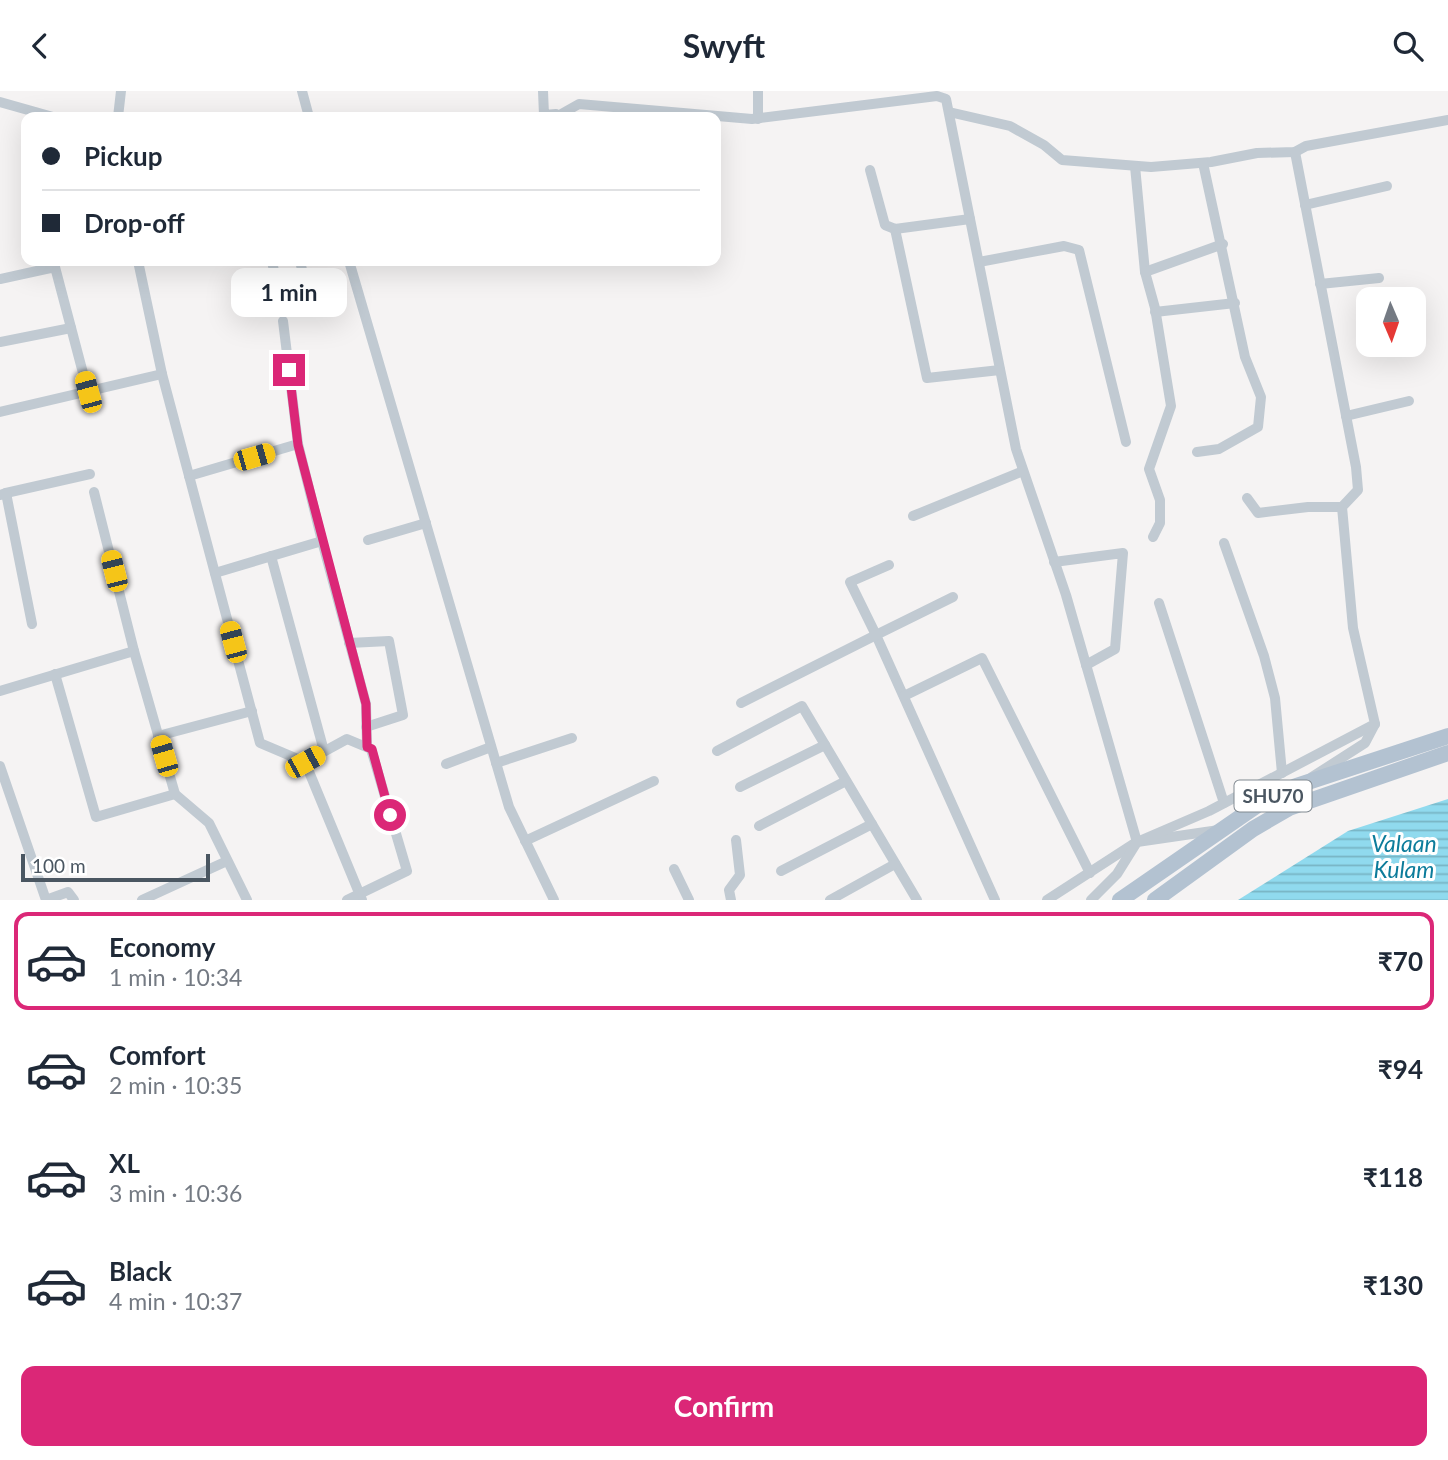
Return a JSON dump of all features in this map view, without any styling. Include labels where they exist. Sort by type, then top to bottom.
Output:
[{"type":"main road","name":"SHU70","points":[[1120,900],[1265,800],[1299,785],[1448,736]]},
{"type":"main road","name":"SHU70","points":[[1155,900],[1254,829],[1300,804],[1448,753]]},
{"type":"main road","points":[[1299,785],[1300,804]]},
{"type":"street","points":[[119,112],[121,91]]},
{"type":"street","points":[[302,91],[308,112]]},
{"type":"street","points":[[543,91],[544,112]]},
{"type":"street","points":[[578,91],[579,104]]},
{"type":"street","points":[[758,91],[758,118]]},
{"type":"street","points":[[721,115],[758,118],[937,96],[946,99],[1023,471],[1086,665],[1137,842],[1117,874],[1091,900]]},
{"type":"street","points":[[0,102],[35,112]]},
{"type":"street","points":[[564,112],[579,104],[681,112]]},
{"type":"street","points":[[949,112],[1010,126],[1044,145],[1062,160],[1135,166],[1203,163],[1257,153],[1295,152],[1306,146],[1448,120]]},
{"type":"street","points":[[1247,499],[1258,513],[1308,507],[1342,507],[1358,490],[1295,152]]},
{"type":"street","points":[[1196,452],[1219,450],[1258,427],[1261,397],[1245,357],[1223,244],[1203,163]]},
{"type":"street","points":[[1135,166],[1145,272],[1156,312],[1171,406],[1149,469],[1160,500],[1160,523],[1153,537]]},
{"type":"street","points":[[870,170],[885,225],[895,229],[970,219]]},
{"type":"street","points":[[1305,205],[1387,186]]},
{"type":"street","points":[[895,229],[927,378],[1000,370]]},
{"type":"street","points":[[1145,272],[1223,244]]},
{"type":"street","points":[[979,262],[1064,246],[1079,250],[1126,442]]},
{"type":"street","points":[[139,266],[162,374],[260,744],[305,762],[361,897]]},
{"type":"street","points":[[273,266],[276,281],[289,291],[303,274],[301,266]]},
{"type":"street","points":[[350,266],[509,807],[554,900]]},
{"type":"street","points":[[0,279],[55,267],[88,392]]},
{"type":"street","points":[[1320,284],[1379,278]]},
{"type":"street","points":[[1156,312],[1234,303]]},
{"type":"street","points":[[283,321],[298,445],[366,704],[367,747]]},
{"type":"street","points":[[0,342],[71,328]]},
{"type":"street","points":[[0,412],[162,374]]},
{"type":"street","points":[[1346,416],[1409,401]]},
{"type":"street","points":[[189,476],[298,445]]},
{"type":"street","points":[[913,516],[1023,471]]},
{"type":"street","points":[[32,624],[3,494],[90,474]]},
{"type":"street","points":[[94,492],[134,651],[175,794],[209,823],[247,900]]},
{"type":"street","points":[[1299,785],[1365,743],[1375,724],[1353,628],[1342,507]]},
{"type":"street","points":[[368,540],[426,523]]},
{"type":"street","points":[[215,573],[322,541]]},
{"type":"street","points":[[1224,543],[1272,687],[1282,773]]},
{"type":"street","points":[[1054,562],[1123,553],[1115,649],[1086,665]]},
{"type":"street","points":[[271,557],[324,751]]},
{"type":"street","points":[[889,565],[850,582],[995,900]]},
{"type":"street","points":[[741,703],[953,597]]},
{"type":"street","points":[[1159,603],[1224,803]]},
{"type":"street","points":[[349,643],[389,641],[402,715],[366,727]]},
{"type":"street","points":[[0,691],[134,651]]},
{"type":"street","points":[[904,696],[982,658],[1090,873]]},
{"type":"street","points":[[55,674],[96,817],[175,794]]},
{"type":"street","points":[[717,751],[802,706],[916,900]]},
{"type":"street","points":[[158,736],[252,711]]},
{"type":"street","points":[[1047,900],[1137,842],[1224,803],[1375,724]]},
{"type":"street","points":[[496,764],[572,738]]},
{"type":"street","points":[[305,762],[347,739],[372,749],[407,871],[361,897],[347,900]]},
{"type":"street","points":[[740,787],[825,745]]},
{"type":"street","points":[[446,764],[491,747]]},
{"type":"street","points":[[0,766],[46,900],[68,892],[74,900]]},
{"type":"street","points":[[525,841],[654,781]]},
{"type":"street","points":[[759,826],[846,781]]},
{"type":"street","points":[[782,871],[872,824]]},
{"type":"street","points":[[1137,842],[1219,830]]},
{"type":"street","points":[[731,900],[729,890],[740,875],[736,840]]},
{"type":"street","points":[[142,900],[227,861]]},
{"type":"street","points":[[830,900],[895,864]]},
{"type":"street","points":[[674,869],[689,900]]},
{"type":"water","name":"Valaan Kulam","points":[[1448,799],[1448,900],[1238,900],[1348,831]]},
{"type":"route","points":[[289,370],[298,445],[366,704],[367,747],[372,749],[390,815]]}]
